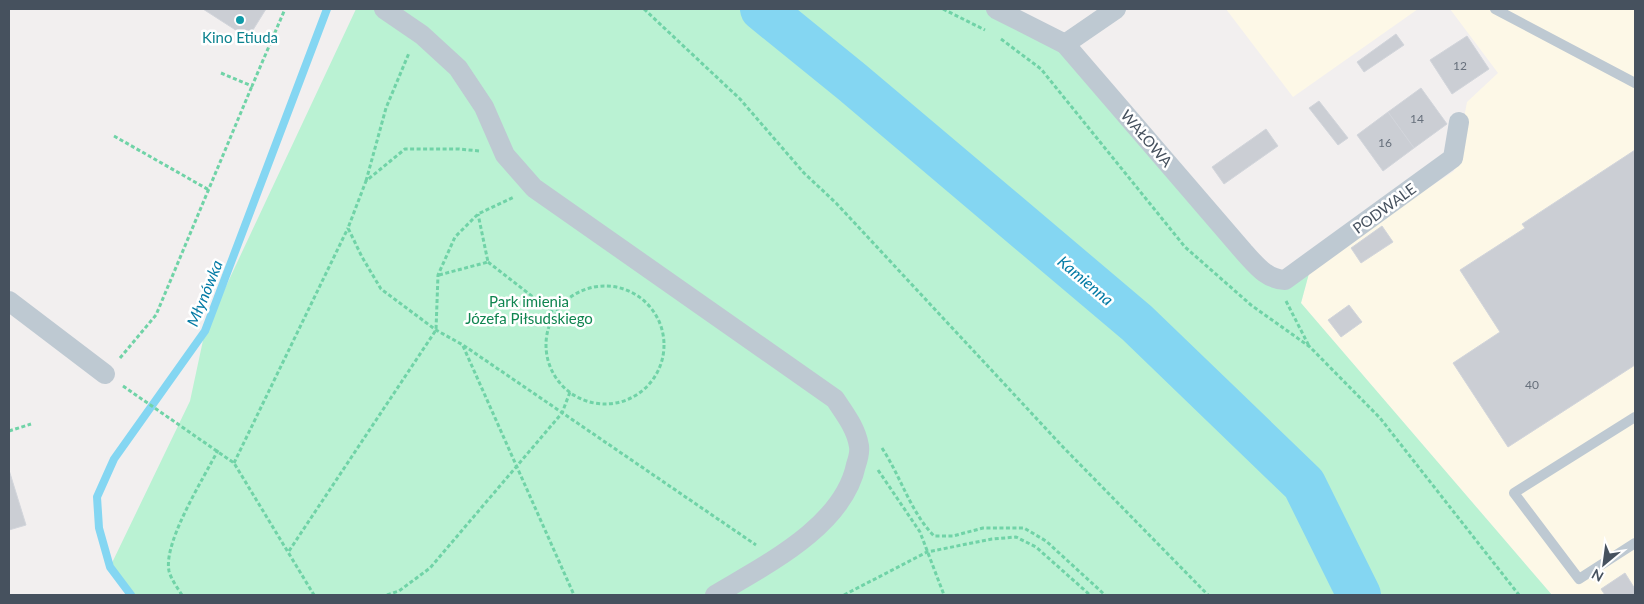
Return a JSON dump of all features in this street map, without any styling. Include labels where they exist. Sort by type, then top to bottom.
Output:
[{"type":"street","points":[[384,9],[422,35],[458,68],[484,107],[505,155],[534,188],[835,399],[852,424],[860,448],[853,480],[840,505],[822,522],[776,558],[715,595]]},
{"type":"street","name":"WAŁOWA","points":[[996,9],[1065,44],[1244,252],[1266,274],[1274,279],[1285,280]]},
{"type":"street","points":[[1065,44],[1116,9]]},
{"type":"street","name":"PODWALE","points":[[1285,280],[1453,158],[1459,122]]},
{"type":"street","points":[[9,301],[105,374]]},
{"type":"lane","points":[[1495,9],[1635,83]]},
{"type":"lane","points":[[1635,417],[1514,493],[1579,579],[1635,543]]},
{"type":"path","points":[[285,9],[156,315],[105,374],[218,450],[234,463],[315,595]]},
{"type":"path","points":[[644,9],[740,99],[804,173],[843,210],[1063,447],[1208,595]]},
{"type":"path","points":[[943,9],[1002,39],[1041,69],[1185,247],[1251,305],[1310,347],[1380,418],[1519,595]]},
{"type":"path","points":[[234,463],[348,228],[366,181],[386,108],[405,59],[422,35]]},
{"type":"path","points":[[221,72],[252,86]]},
{"type":"path","points":[[114,136],[209,190]]},
{"type":"path","points":[[366,181],[404,149],[459,149],[505,155]]},
{"type":"path","points":[[289,551],[436,330],[438,275],[454,237],[478,214],[534,188]]},
{"type":"path","points":[[478,214],[488,262],[555,314]]},
{"type":"path","points":[[348,228],[381,289],[436,330],[463,345],[776,558]]},
{"type":"path","points":[[438,275],[488,262]]},
{"type":"path","points":[[1285,280],[1285,298],[1310,347]]},
{"type":"path","points":[[614,286],[636,294],[654,311],[663,332],[664,356],[654,378],[637,395],[615,404],[591,402],[570,392],[555,376],[547,356],[547,334],[555,314],[570,297],[591,287],[614,286]]},
{"type":"path","points":[[463,345],[574,595]]},
{"type":"path","points":[[387,595],[399,591],[430,568],[562,414],[570,392]]},
{"type":"path","points":[[9,431],[32,424]]},
{"type":"path","points":[[860,448],[874,464],[920,532],[944,595]]},
{"type":"path","points":[[182,595],[169,572],[175,533],[218,450]]},
{"type":"path","points":[[844,595],[927,552],[992,539],[1016,537],[1036,547],[1090,595]]},
{"type":"shaded area","points":[[1226,9],[1418,9],[1293,97]]},
{"type":"shaded area","points":[[1450,9],[1635,9],[1635,595],[1552,595],[1301,303],[1311,266],[1454,171],[1467,102],[1498,73]]},
{"type":"green space","name":"Park imienia Józefa Piłsudskiego","points":[[356,9],[996,9],[1065,44],[1266,274],[1311,266],[1301,303],[1552,595],[131,595],[110,567],[190,401],[205,331]]},
{"type":"building","name":"Kino Etiuda","points":[[203,9],[266,9],[248,38]]},
{"type":"building","points":[[1396,34],[1404,45],[1364,72],[1357,62]]},
{"type":"building","points":[[1467,36],[1489,69],[1452,94],[1430,60]]},
{"type":"building","points":[[1421,88],[1447,124],[1414,148],[1388,112]]},
{"type":"building","points":[[1319,101],[1348,138],[1338,145],[1309,108]]},
{"type":"building","points":[[1388,112],[1414,148],[1383,171],[1357,135]]},
{"type":"building","points":[[1266,129],[1278,146],[1224,184],[1212,167]]},
{"type":"building","points":[[1635,150],[1635,365],[1508,447],[1453,363],[1500,332],[1460,270],[1525,228],[1522,224]]},
{"type":"building","points":[[1382,226],[1393,242],[1361,263],[1351,248]]},
{"type":"building","points":[[1349,305],[1362,322],[1341,337],[1328,320]]},
{"type":"building","points":[[9,470],[26,525],[9,530]]},
{"type":"building","points":[[1625,573],[1635,589],[1635,595],[1605,595],[1601,589]]},
{"type":"waterway","name":"Młynówka","points":[[131,595],[110,567],[99,528],[97,497],[114,459],[205,331],[327,9]]},
{"type":"waterway","name":"Kamienna","points":[[762,9],[852,82],[1137,323],[1304,484],[1359,595]]},
{"type":"place","name":"Kino Etiuda","points":[[240,20]]}]
